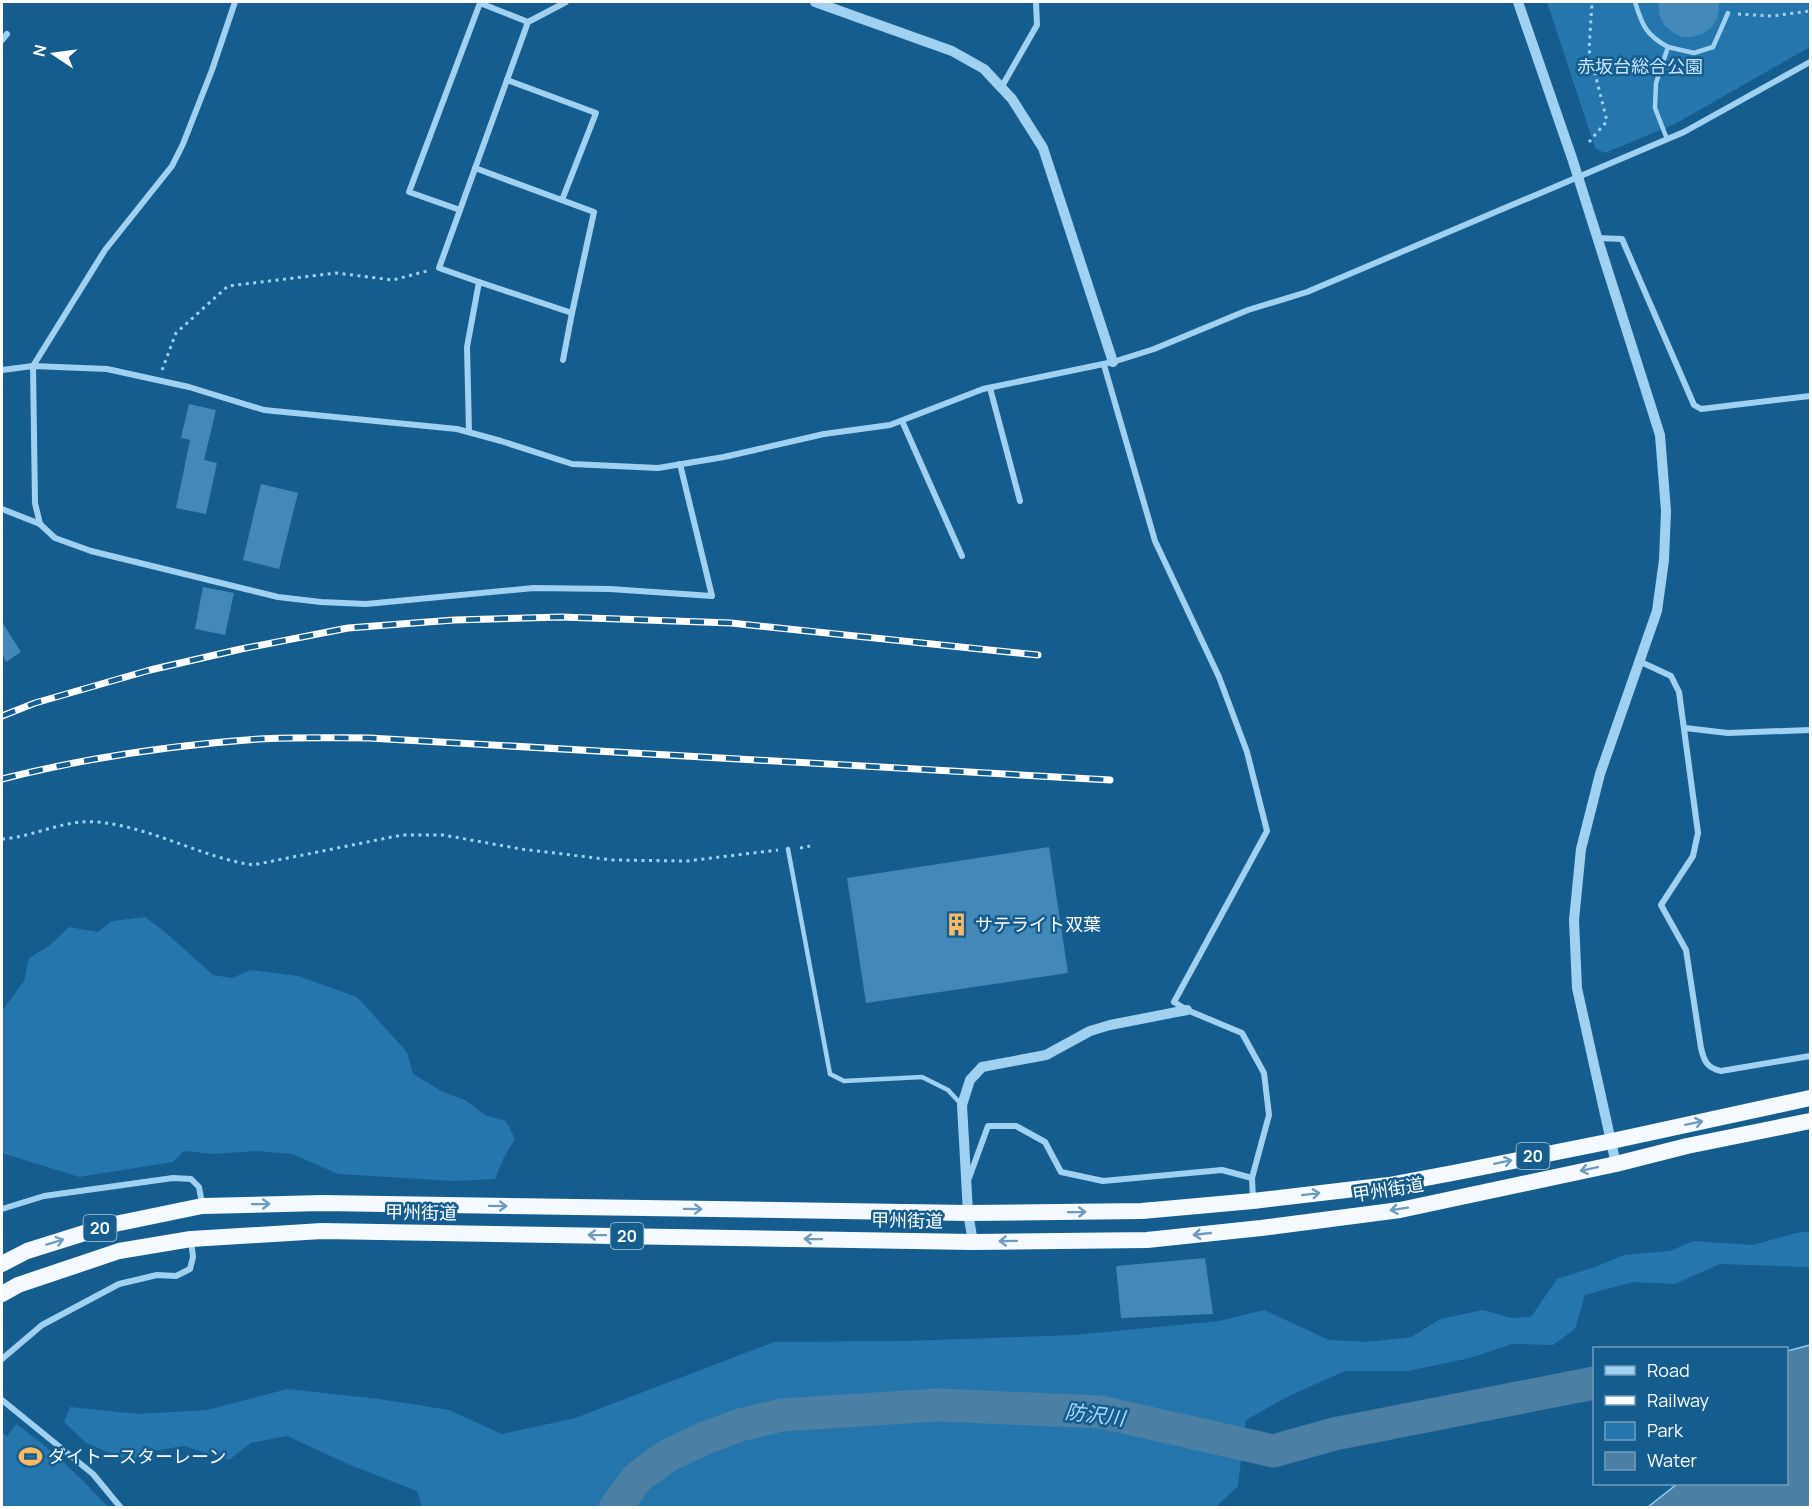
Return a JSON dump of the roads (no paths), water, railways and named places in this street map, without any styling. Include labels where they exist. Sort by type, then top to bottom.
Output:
[{"type":"highway","name":"甲州街道","points":[[2,1264],[27,1251],[111,1225],[202,1206],[322,1203],[968,1214],[1142,1211],[1253,1201],[1389,1185],[1612,1141],[1810,1098]]},
{"type":"highway","name":"甲州街道","points":[[2,1294],[18,1285],[119,1251],[191,1239],[322,1231],[973,1242],[1147,1240],[1400,1210],[1810,1121]]},
{"type":"street","points":[[40,524],[35,503],[33,366],[105,250],[172,166],[208,81],[235,2]]},
{"type":"street","points":[[566,2],[528,22],[439,268],[573,313]]},
{"type":"street","points":[[815,2],[952,51],[984,69],[1012,99],[1043,148],[1108,363],[1155,541],[1219,677],[1247,752],[1267,831],[1174,1002],[1187,1010],[1242,1033],[1264,1073],[1269,1115],[1252,1178],[1253,1201]]},
{"type":"street","points":[[1001,88],[1037,25],[1036,2]]},
{"type":"street","points":[[1518,2],[1578,178],[1660,435],[1666,511],[1664,560],[1657,611],[1600,774],[1581,849],[1574,920],[1577,988],[1616,1164]]},
{"type":"street","points":[[460,210],[409,192],[480,3],[528,22]]},
{"type":"street","points":[[2,40],[7,34]]},
{"type":"street","points":[[2,370],[33,366],[107,369],[158,380],[264,410],[457,429],[573,464],[658,468],[724,457],[824,434],[890,425],[990,388],[1108,363],[1154,349],[1248,310],[1307,292],[1684,132],[1810,62]]},
{"type":"street","points":[[507,80],[596,113],[562,200]]},
{"type":"street","points":[[475,168],[594,212],[563,360]]},
{"type":"street","points":[[1597,238],[1622,239],[1694,405],[1701,409],[1810,396]]},
{"type":"street","points":[[469,432],[467,347],[478,282]]},
{"type":"street","points":[[990,388],[1020,501]]},
{"type":"street","points":[[902,421],[962,556]]},
{"type":"street","points":[[2,509],[40,524],[55,538],[91,552],[278,597],[366,604],[534,588],[610,589],[712,596],[680,464]]},
{"type":"street","points":[[1641,662],[1671,676],[1679,692],[1685,728],[1698,833],[1693,856],[1661,905],[1686,950],[1705,1062],[1713,1069],[1721,1071],[1810,1056]]},
{"type":"street","points":[[1685,728],[1728,732],[1810,730]]},
{"type":"street","points":[[973,1242],[968,1214],[962,1105],[970,1080],[982,1067],[1046,1055],[1090,1031],[1187,1010]]},
{"type":"street","points":[[967,1184],[988,1126],[1016,1126],[1045,1142],[1060,1172],[1102,1181],[1222,1170],[1252,1178]]},
{"type":"street","points":[[2,1209],[44,1196],[173,1178],[191,1179],[199,1187],[202,1206]]},
{"type":"street","points":[[2,1359],[42,1325],[119,1284],[157,1275],[176,1275],[190,1269],[193,1257],[191,1239]]},
{"type":"street","points":[[2,1400],[93,1474],[121,1508]]},
{"type":"lane","points":[[1635,2],[1641,22],[1654,39],[1668,47],[1694,53],[1713,47],[1728,13]]},
{"type":"lane","points":[[1667,139],[1655,108],[1656,83],[1668,47]]},
{"type":"lane","points":[[788,849],[830,1074],[844,1082],[922,1077],[948,1090],[962,1105]]},
{"type":"water","points":[[1810,1345],[1810,1507],[1648,1507],[1676,1485],[1788,1485],[1788,1351]]},
{"type":"waterway","name":"防沢川","points":[[615,1508],[637,1478],[667,1456],[740,1425],[782,1415],[938,1405],[1101,1412],[1273,1451],[1334,1434],[1593,1383]]},
{"type":"railway","points":[[2,716],[35,703],[150,670],[241,649],[348,628],[454,620],[561,617],[731,623],[1038,655]]},
{"type":"railway","points":[[2,779],[97,759],[194,745],[259,739],[369,738],[1110,780]]},
{"type":"place","name":"サテライト双葉","points":[[957,925]]},
{"type":"place","name":"ダイトースターレーン","points":[[30,1457]]},
{"type":"park label","name":"赤坂台総合公園","points":[[1640,67]]}]
